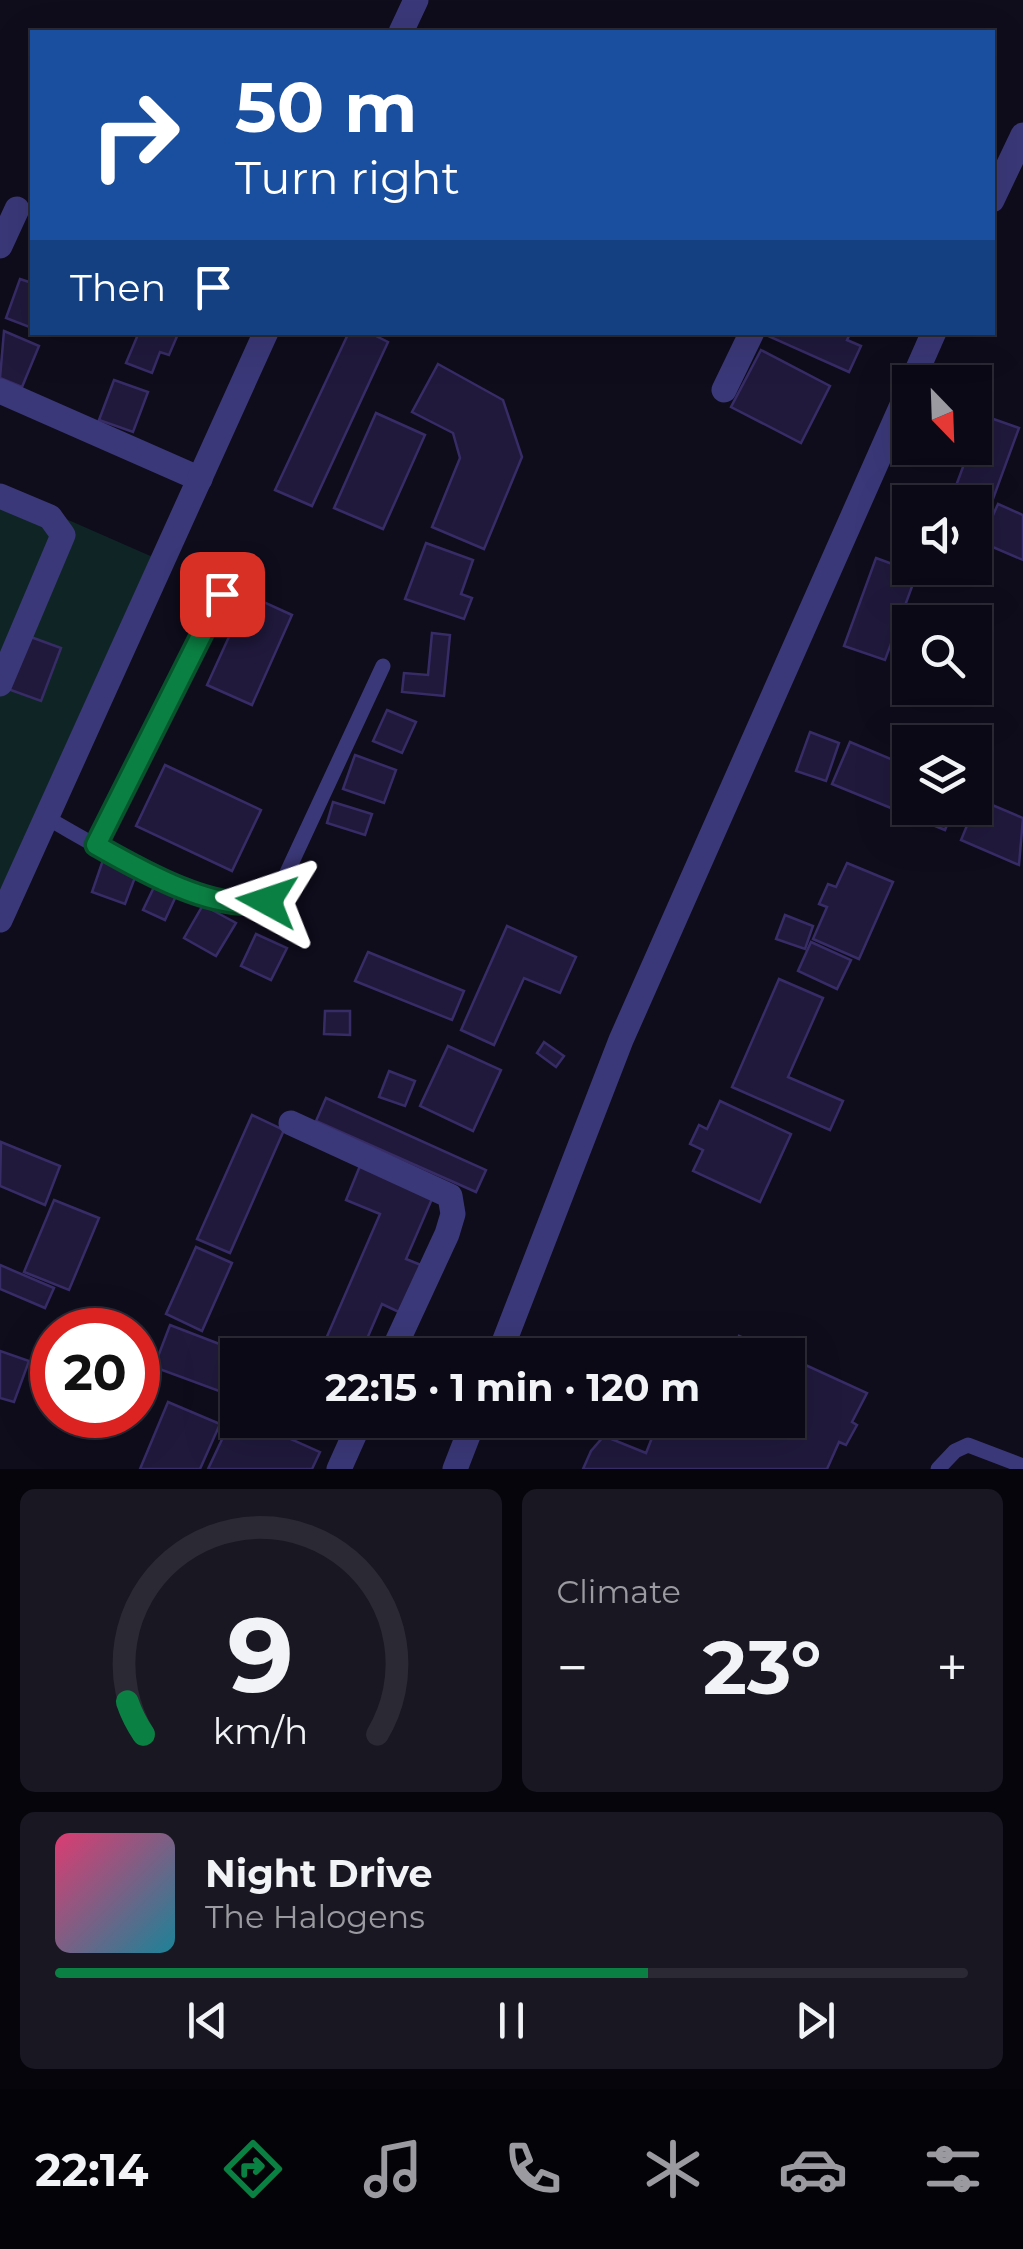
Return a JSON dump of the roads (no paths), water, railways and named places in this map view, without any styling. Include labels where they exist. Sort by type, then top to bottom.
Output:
[{"type":"street","points":[[402,30],[416,0]]},
{"type":"street","points":[[995,192],[1023,135]]},
{"type":"street","points":[[0,246],[17,209]]},
{"type":"street","points":[[0,920],[265,335]]},
{"type":"street","points":[[724,390],[751,335]]},
{"type":"street","points":[[920,365],[933,335]]},
{"type":"street","points":[[0,391],[200,479]]},
{"type":"street","points":[[506,1338],[621,1040],[892,428]]},
{"type":"street","points":[[0,496],[50,517],[63,536],[0,684]]},
{"type":"street","points":[[291,1123],[450,1196],[453,1214],[447,1234],[399,1338]]},
{"type":"street","points":[[340,1469],[353,1438]]},
{"type":"street","points":[[454,1469],[467,1438]]},
{"type":"lane","points":[[96,845],[222,594]]},
{"type":"lane","points":[[47,818],[183,888],[241,903],[267,901],[284,879],[383,666]]},
{"type":"lane","points":[[938,1469],[954,1451],[968,1445],[1023,1466]]}]
